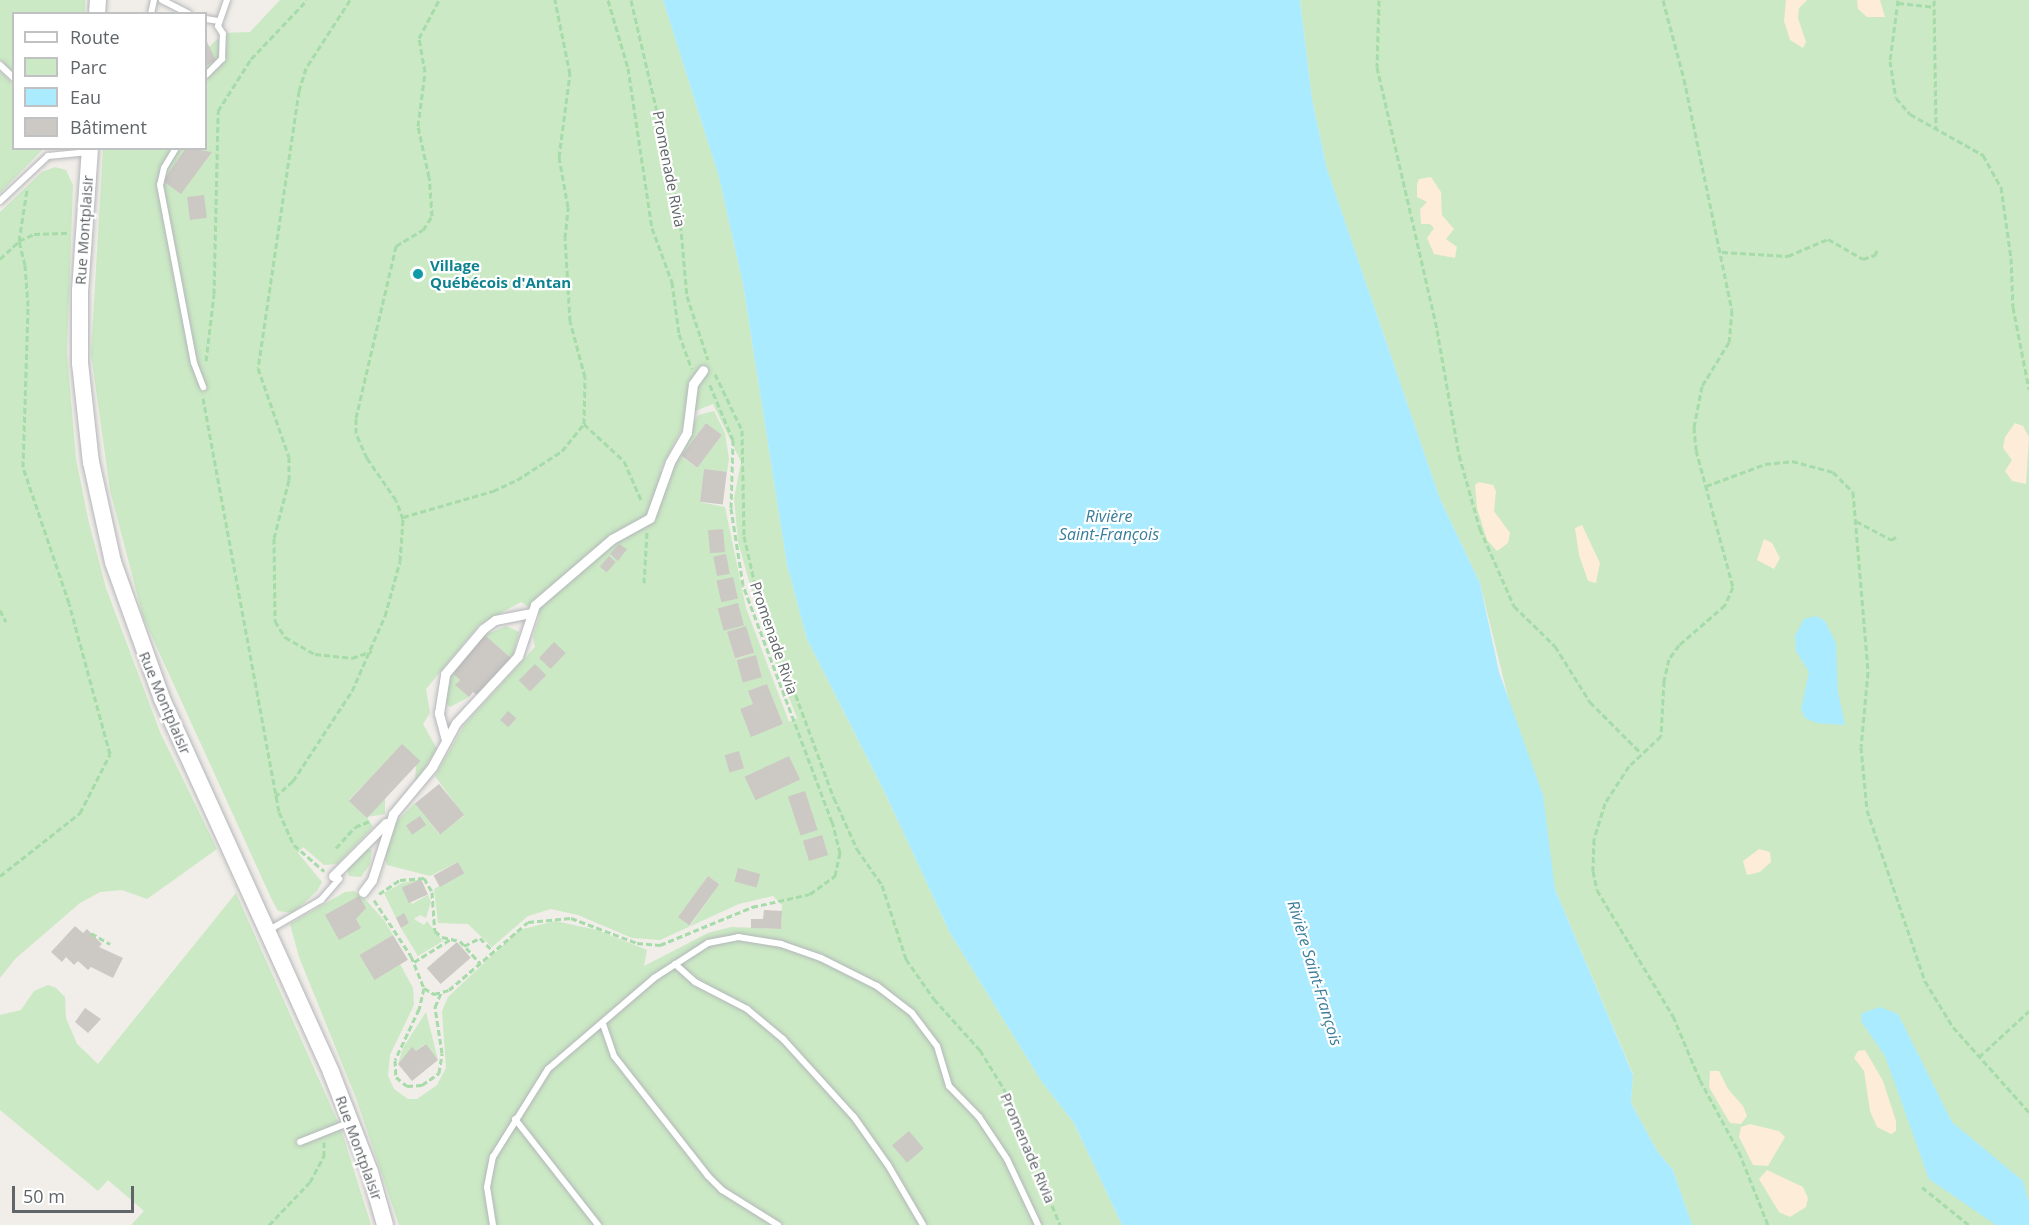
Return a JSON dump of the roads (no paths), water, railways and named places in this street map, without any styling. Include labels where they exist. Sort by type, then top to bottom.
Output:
[{"type":"street","name":"Rue Montplaisir","points":[[89,150],[80,290],[80,363],[86,426],[104,530],[148,666],[268,930],[351,1122],[385,1225]]},
{"type":"street","points":[[446,740],[439,712],[445,674],[483,629],[495,620],[530,613],[612,539],[647,520],[670,462],[687,432],[693,384],[700,372]]},
{"type":"street","points":[[336,878],[390,820],[432,767],[446,740],[469,707],[518,656],[530,613]]},
{"type":"street","points":[[363,892],[375,873],[390,820]]},
{"type":"lane","points":[[162,0],[185,12]]},
{"type":"lane","points":[[207,74],[222,59],[223,34],[218,21],[227,0]]},
{"type":"lane","points":[[207,19],[218,21]]},
{"type":"lane","points":[[0,65],[12,76]]},
{"type":"lane","points":[[0,201],[52,151],[89,150]]},
{"type":"lane","points":[[175,150],[164,168],[160,185],[194,363],[203,387]]},
{"type":"lane","points":[[268,930],[321,900],[336,878]]},
{"type":"lane","points":[[492,1225],[487,1201],[490,1169],[515,1119],[548,1069],[675,964],[708,943],[738,937],[758,939],[842,967],[900,1002],[938,1046],[949,1086],[997,1144],[1038,1225]]},
{"type":"lane","points":[[675,964],[695,982],[747,1009],[783,1039],[854,1118],[888,1165],[923,1225]]},
{"type":"lane","points":[[603,1023],[614,1056],[708,1176],[722,1190],[777,1225]]},
{"type":"lane","points":[[515,1119],[598,1225]]},
{"type":"lane","points":[[300,1142],[351,1122]]},
{"type":"water","name":"Rivière Saint-François","points":[[663,0],[1300,0],[1312,99],[1327,169],[1440,499],[1480,583],[1499,672],[1543,795],[1555,889],[1633,1075],[1631,1103],[1657,1151],[1673,1170],[1692,1225],[1122,1225],[1074,1123],[1042,1082],[950,933],[886,795],[807,639],[787,565],[743,284],[719,177]]},
{"type":"water","points":[[1816,616],[1825,621],[1836,643],[1838,692],[1845,725],[1816,723],[1805,718],[1801,709],[1809,672],[1796,651],[1795,636],[1804,619]]},
{"type":"water","points":[[1880,1007],[1898,1014],[1952,1122],[2023,1181],[2029,1203],[2029,1225],[1996,1225],[1929,1179],[1885,1056],[1861,1021],[1862,1013]]},
{"type":"place","name":"Village Québécois d'Antan","points":[[418,274]]}]
